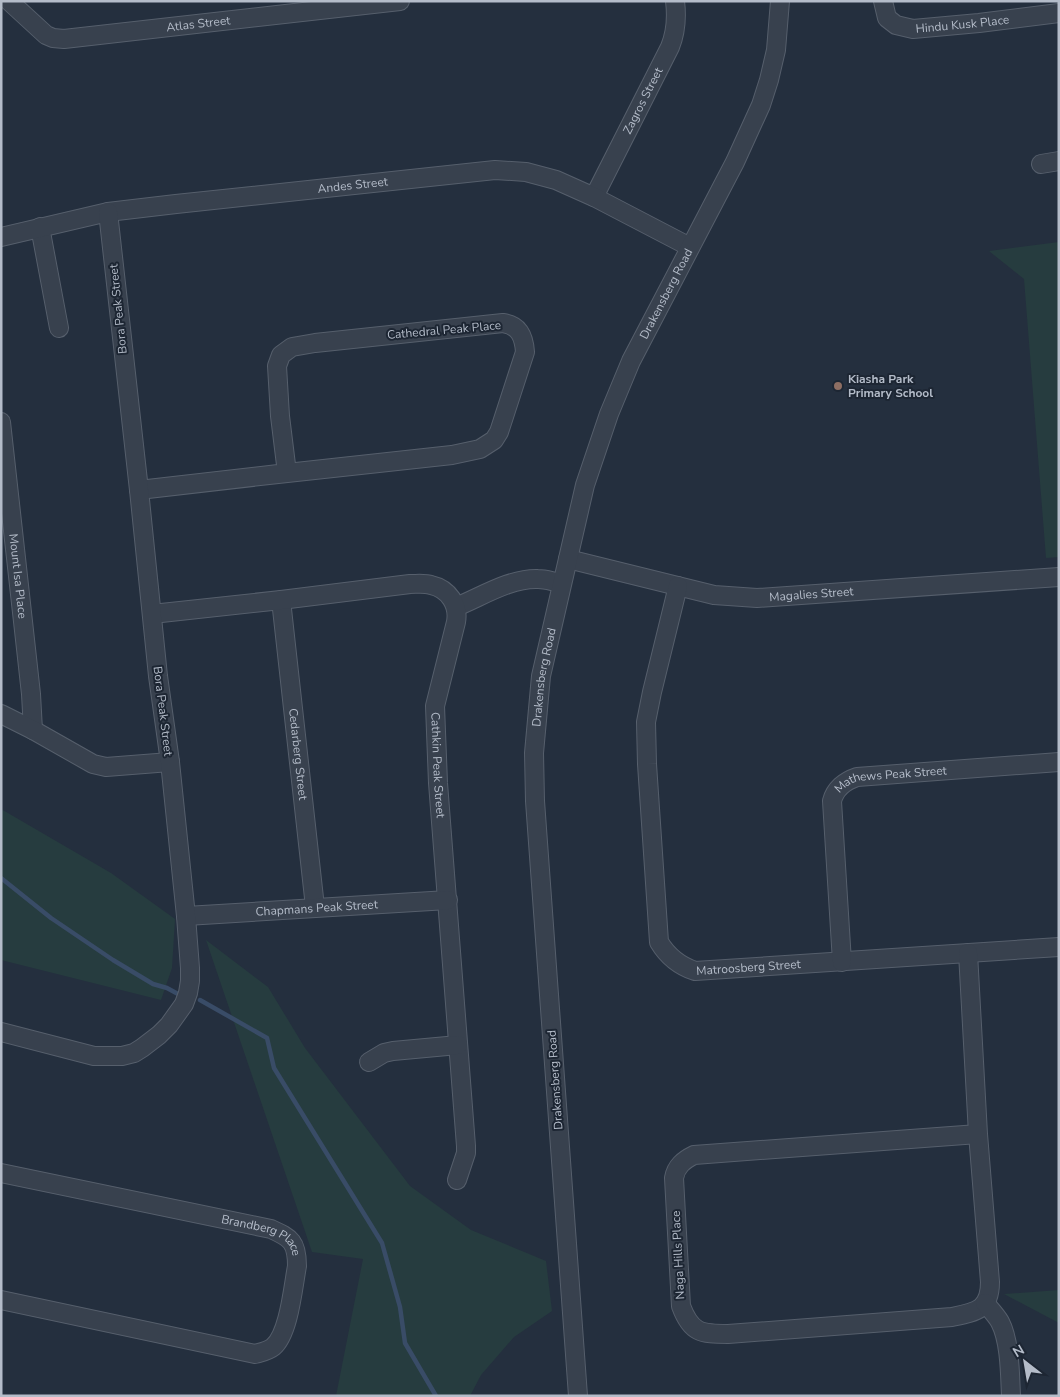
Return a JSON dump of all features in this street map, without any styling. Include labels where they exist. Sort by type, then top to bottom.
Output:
[{"type":"street","name":"Atlas Street","points":[[9,1],[46,35],[64,39],[400,1]]},
{"type":"street","name":"Zagros Street","points":[[594,197],[670,47],[676,27],[675,1]]},
{"type":"street","name":"Drakensberg Road","points":[[578,1396],[536,811],[534,762],[541,676],[585,485],[609,414],[631,361],[735,162],[761,106],[776,50],[780,1]]},
{"type":"street","name":"Hindu Kusk Place","points":[[883,1],[888,18],[896,25],[913,29],[1059,13]]},
{"type":"street","points":[[1041,164],[1059,162]]},
{"type":"street","name":"Andes Street","points":[[1,237],[108,212],[495,170],[517,171],[556,180],[594,197],[690,247]]},
{"type":"street","name":"Bora Peak Street","points":[[1,1032],[94,1056],[122,1056],[134,1053],[159,1035],[169,1025],[184,1004],[188,993],[190,968],[186,916],[108,212]]},
{"type":"street","points":[[40,227],[59,328]]},
{"type":"street","name":"Cathedral Peak Place","points":[[139,490],[452,455],[480,449],[494,440],[499,432],[525,352],[522,335],[514,326],[503,323],[292,346],[281,356],[277,366],[280,416],[287,472]]},
{"type":"street","name":"Mount Isa Place","points":[[1,422],[31,694],[33,730]]},
{"type":"street","name":"Magalies Street","points":[[568,559],[714,595],[757,598],[1059,577]]},
{"type":"street","points":[[152,614],[410,584],[428,584],[439,588],[446,593],[456,607],[516,582],[538,579],[562,583]]},
{"type":"street","name":"Matroosberg Street","points":[[678,586],[646,722],[659,942],[670,956],[685,968],[695,971],[1059,947]]},
{"type":"street","name":"Cedarberg Street","points":[[281,600],[315,907]]},
{"type":"street","name":"Cathkin Peak Street","points":[[456,607],[458,613],[435,706],[438,783],[466,1146],[466,1153],[457,1180]]},
{"type":"street","points":[[1,714],[92,764],[106,767],[170,762]]},
{"type":"street","name":"Mathews Peak Street","points":[[842,962],[832,801],[833,796],[842,785],[848,780],[857,777],[1059,762]]},
{"type":"street","name":"Chapmans Peak Street","points":[[186,916],[448,900]]},
{"type":"street","points":[[968,953],[978,1134],[990,1282],[990,1292],[985,1304],[1000,1322],[1004,1334],[1012,1396]]},
{"type":"street","points":[[369,1062],[384,1053],[393,1051],[458,1045]]},
{"type":"street","name":"Naga Hills Place","points":[[978,1134],[694,1155],[681,1163],[675,1172],[674,1178],[681,1306],[689,1323],[697,1330],[709,1334],[728,1334],[952,1317],[974,1312],[985,1304]]},
{"type":"street","name":"Brandberg Place","points":[[1,1173],[271,1229],[286,1236],[292,1242],[296,1249],[297,1266],[283,1333],[274,1346],[266,1351],[255,1354],[1,1300]]},
{"type":"green space","points":[[1059,242],[1059,557],[1046,558],[1024,279],[989,251]]},
{"type":"green space","points":[[1,809],[111,873],[175,919],[172,968],[161,1000],[1,960]]},
{"type":"green space","points":[[206,940],[268,987],[305,1048],[410,1186],[471,1230],[546,1261],[552,1311],[514,1337],[481,1375],[470,1396],[336,1396],[363,1259],[312,1252]]},
{"type":"green space","points":[[1059,1290],[1059,1323],[1004,1294]]},
{"type":"waterway","points":[[1,878],[51,918],[113,960],[153,984],[178,994]]},
{"type":"waterway","points":[[200,1000],[267,1038],[274,1068],[382,1243],[400,1307],[405,1343],[436,1396]]},
{"type":"place","name":"Kiasha Park Primary School","points":[[838,386]]}]
